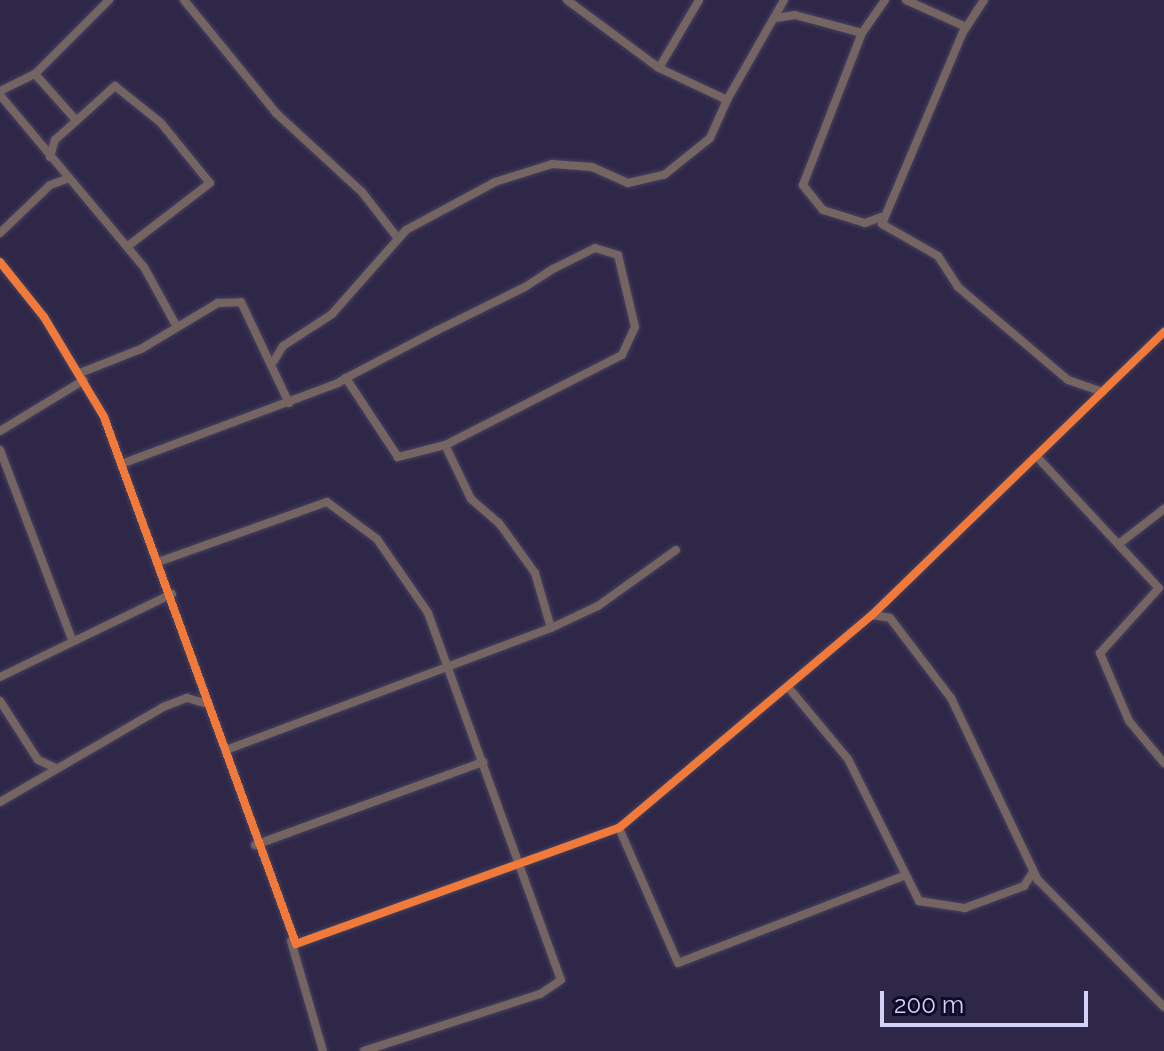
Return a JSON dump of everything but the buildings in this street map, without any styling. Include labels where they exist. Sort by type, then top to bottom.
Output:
[{"type":"street","points":[[109,0],[35,74],[0,93],[38,143],[128,246],[177,327]]},
{"type":"street","points":[[184,0],[276,113],[362,192],[396,236]]},
{"type":"street","points":[[567,0],[659,68],[727,100]]},
{"type":"street","points":[[659,68],[699,0]]},
{"type":"street","points":[[274,361],[283,346],[332,314],[396,236],[495,182],[552,164],[592,167],[628,183],[664,175],[710,138],[727,100],[784,0]]},
{"type":"street","points":[[885,0],[862,33],[803,185],[823,210],[865,223],[881,217],[966,27],[984,0]]},
{"type":"street","points":[[906,0],[966,27]]},
{"type":"street","points":[[776,18],[795,15],[862,33]]},
{"type":"street","points":[[35,74],[75,119]]},
{"type":"street","points":[[50,157],[55,140],[75,119],[122,85],[210,179],[164,224],[128,246]]},
{"type":"street","points":[[38,143],[55,140]]},
{"type":"street","points":[[0,233],[55,180],[59,167]]},
{"type":"street","points":[[55,180],[69,178]]},
{"type":"street","points":[[881,217],[894,236],[938,256],[958,287],[1068,380],[1103,392]]},
{"type":"street","points":[[124,463],[289,403],[346,378],[595,248],[613,250],[635,327],[622,355],[445,445],[398,457],[346,378]]},
{"type":"street","points":[[0,262],[82,376],[124,463],[226,750],[255,845],[291,940],[323,1051]]},
{"type":"street","points":[[0,431],[82,376],[218,303],[241,302],[274,361],[289,403]]},
{"type":"street","points":[[291,940],[328,936],[619,828],[872,615],[1039,459],[1164,332]]},
{"type":"street","points":[[1151,345],[1164,347]]},
{"type":"street","points":[[445,445],[471,499],[499,523],[535,573],[551,628]]},
{"type":"street","points":[[0,450],[71,637]]},
{"type":"street","points":[[1039,459],[1162,590],[1100,653],[1129,721],[1164,763]]},
{"type":"street","points":[[161,561],[318,502],[333,504],[392,557],[428,613],[446,669],[561,968],[560,984],[364,1051]]},
{"type":"street","points":[[1120,543],[1164,509]]},
{"type":"street","points":[[226,750],[551,628],[598,606],[676,550]]},
{"type":"street","points":[[0,677],[71,637],[172,594]]},
{"type":"street","points":[[872,615],[890,618],[951,698],[1033,872],[1164,1007]]},
{"type":"street","points":[[0,802],[54,767],[187,698],[201,682]]},
{"type":"street","points":[[788,687],[848,759],[903,876],[919,901],[952,910],[1024,886],[1033,872]]},
{"type":"street","points":[[187,698],[208,704]]},
{"type":"street","points":[[0,701],[38,760],[39,777]]},
{"type":"street","points":[[38,760],[54,767]]},
{"type":"street","points":[[255,845],[483,762]]},
{"type":"street","points":[[619,828],[678,963],[903,876]]},
{"type":"cycle path","points":[[0,262],[44,317],[104,417],[296,944],[619,828],[872,615],[1164,332]]}]
